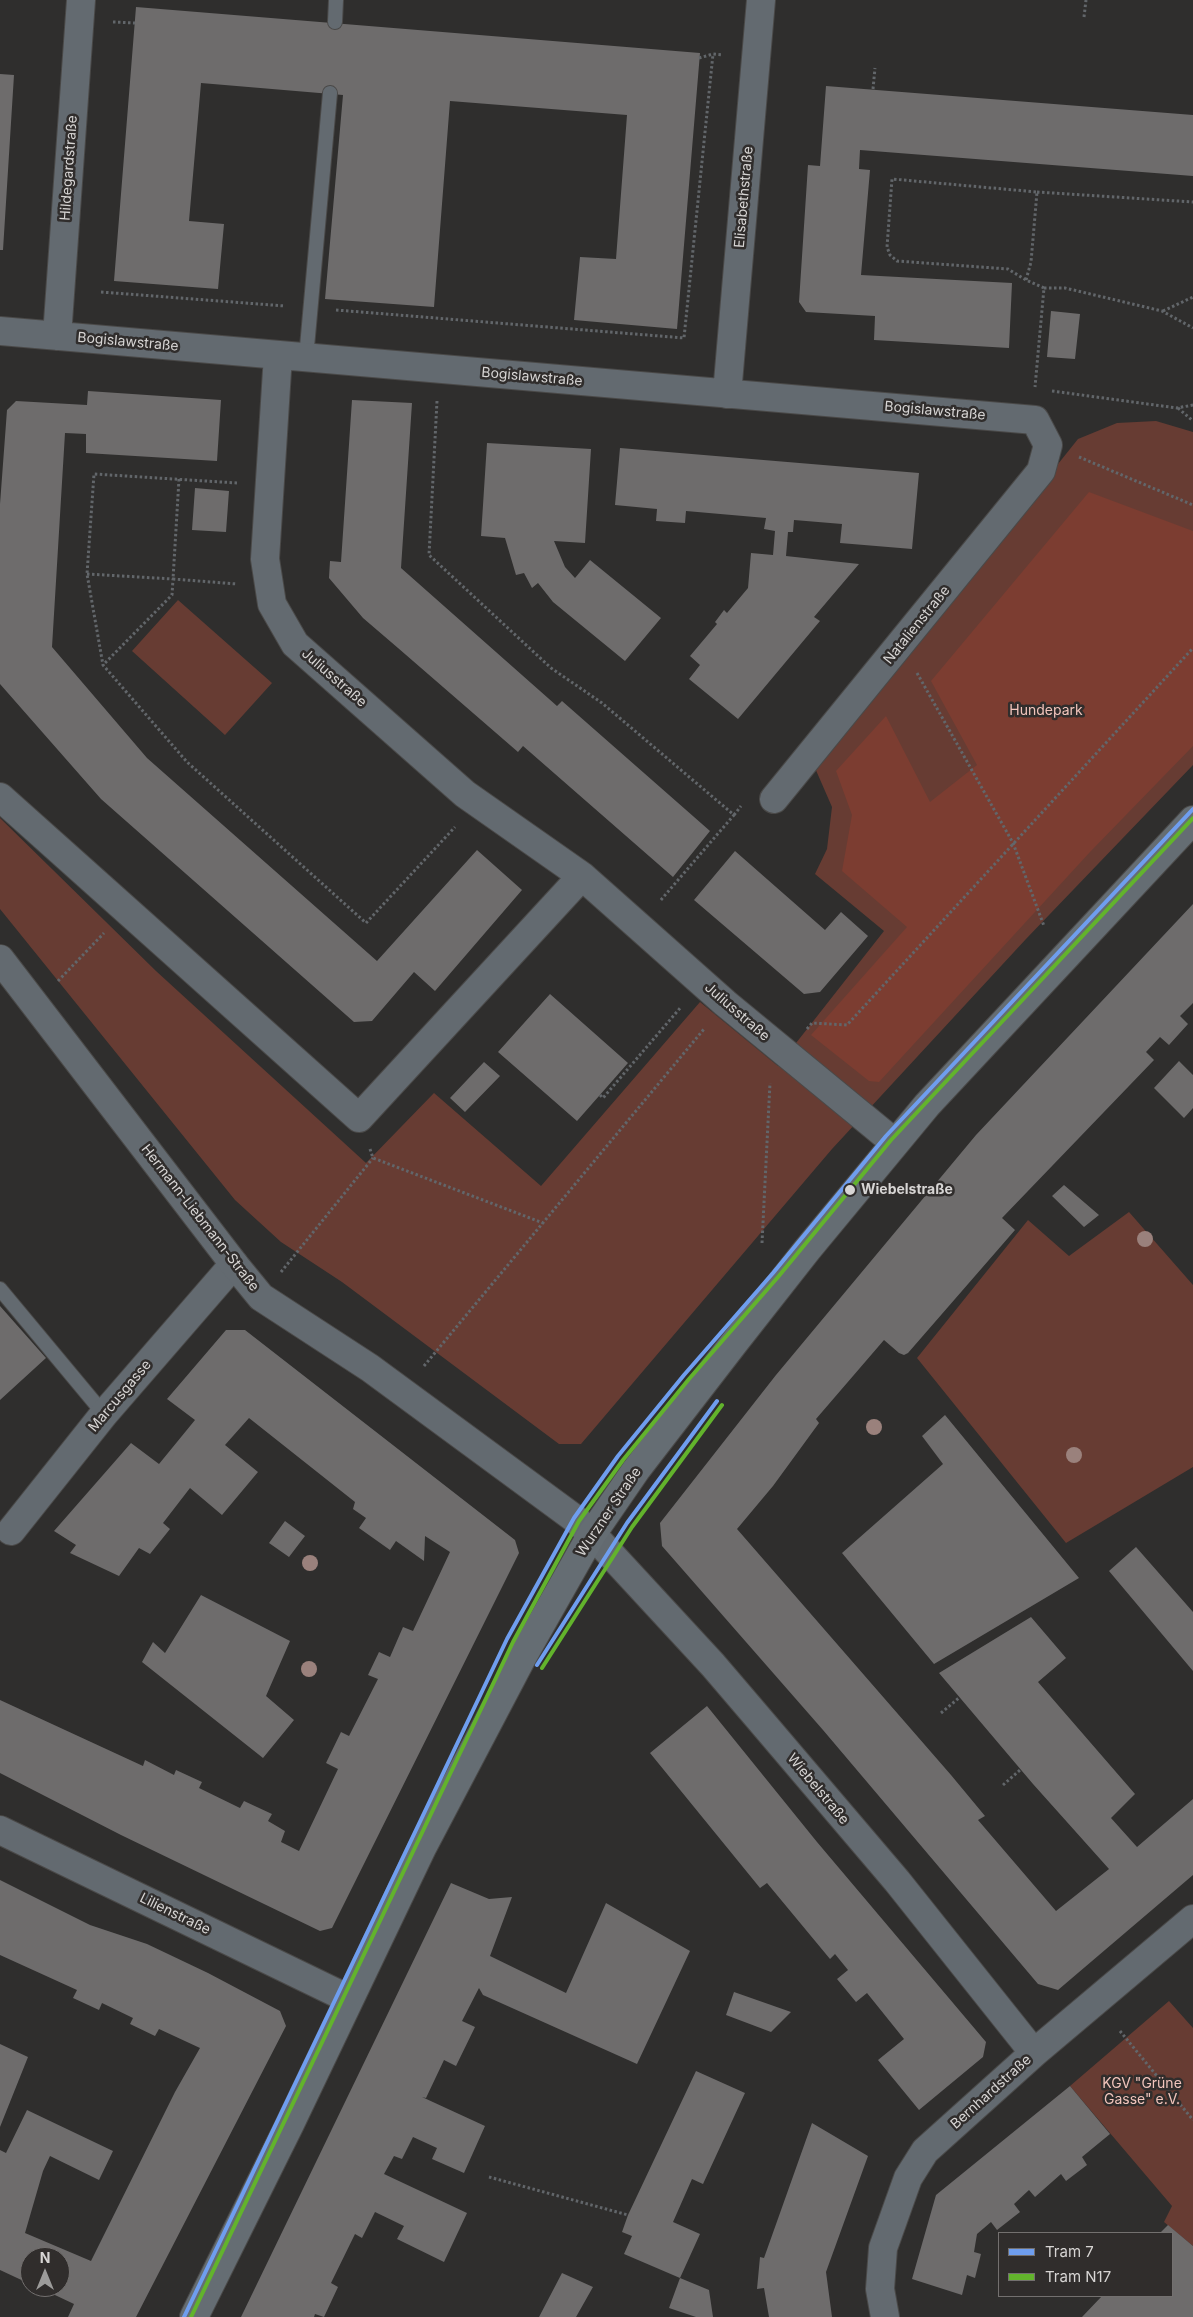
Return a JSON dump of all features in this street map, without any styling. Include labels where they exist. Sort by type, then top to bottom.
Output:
[{"type":"main road","name":"Wurzner Straße","points":[[194,2317],[292,2119],[422,1848],[524,1654],[592,1534],[636,1470],[722,1359],[895,1143],[953,1076],[1193,820]]},
{"type":"street","name":"Hildegardstraße","points":[[57,336],[81,0]]},
{"type":"street","name":"Elisabethstraße","points":[[727,394],[761,0]]},
{"type":"street","name":"Bogislawstraße","points":[[0,331],[1035,420]]},
{"type":"street","name":"Juliusstraße","points":[[278,355],[265,560],[272,604],[295,644],[476,802],[582,876],[640,925],[726,1003],[895,1143]]},
{"type":"street","points":[[1035,420],[1048,445]]},
{"type":"street","name":"Natalienstraße","points":[[774,799],[1041,471],[1048,445]]},
{"type":"street","points":[[0,796],[359,1118],[582,876]]},
{"type":"street","name":"Hermann-Liebmann-Straße","points":[[0,959],[261,1297],[401,1391],[574,1518],[592,1534]]},
{"type":"street","name":"Marcusgasse","points":[[11,1531],[104,1414],[234,1264]]},
{"type":"street","name":"Wiebelstraße","points":[[592,1534],[713,1665],[760,1720],[896,1881],[1034,2053]]},
{"type":"street","name":"Lilienstraße","points":[[0,1830],[349,1999]]},
{"type":"street","name":"Bernhardstraße","points":[[886,2317],[880,2289],[883,2248],[897,2205],[916,2164],[925,2151],[1034,2053],[1193,1919]]},
{"type":"lane","points":[[334,22],[336,0]]},
{"type":"lane","points":[[306,358],[330,94]]},
{"type":"lane","points":[[0,1289],[104,1414]]},
{"type":"path","points":[[1084,17],[1086,0]]},
{"type":"path","points":[[699,58],[713,54],[730,56]]},
{"type":"path","points":[[101,292],[684,338],[713,54]]},
{"type":"path","points":[[873,89],[875,68]]},
{"type":"path","points":[[1193,202],[1037,192],[892,179],[887,247],[890,255],[897,261],[1008,269],[1044,288],[1065,288],[1162,312],[1193,328]]},
{"type":"path","points":[[1026,280],[1031,262],[1037,192]]},
{"type":"path","points":[[1035,420],[1035,389],[1044,288]]},
{"type":"path","points":[[1162,312],[1193,297]]},
{"type":"path","points":[[440,368],[429,555],[551,668],[602,703],[734,815],[640,925]]},
{"type":"path","points":[[1035,389],[1177,408],[1193,405]]},
{"type":"path","points":[[1177,408],[1193,421]]},
{"type":"path","points":[[1048,445],[1106,467],[1193,505]]},
{"type":"path","points":[[270,486],[94,474],[87,574],[104,665],[187,762],[366,923],[476,802]]},
{"type":"path","points":[[104,665],[172,595],[179,479]]},
{"type":"path","points":[[87,574],[269,586]]},
{"type":"path","points":[[901,644],[1013,843],[1044,926]]},
{"type":"path","points":[[812,1023],[847,1025],[1193,648]]},
{"type":"path","points":[[35,1004],[126,909]]},
{"type":"path","points":[[600,1096],[603,1098],[704,983]]},
{"type":"path","points":[[401,1391],[432,1357],[726,1003]]},
{"type":"path","points":[[762,1243],[770,1082]]},
{"type":"path","points":[[359,1118],[373,1158],[543,1223]]},
{"type":"path","points":[[261,1297],[373,1158]]},
{"type":"path","points":[[941,1713],[960,1697]]},
{"type":"path","points":[[1003,1785],[1020,1770]]},
{"type":"path","points":[[1120,2031],[1193,2120]]},
{"type":"path","points":[[489,2177],[628,2215]]},
{"type":"green space","name":"Hundepark","points":[[1156,421],[1193,432],[1193,765],[1026,939],[832,1149],[581,1444],[559,1444],[342,1282],[281,1242],[235,1200],[0,909],[0,818],[156,971],[366,1163],[434,1093],[541,1186],[700,1002],[778,1066],[884,931],[815,874],[827,849],[832,807],[815,768],[1078,439],[1117,423]]},
{"type":"green space","points":[[1089,492],[1193,531],[1193,746],[1090,852],[879,1082],[869,1081],[811,1035],[907,927],[842,871],[852,815],[836,771],[886,716],[930,802],[977,765],[931,681]]},
{"type":"green space","points":[[178,600],[272,683],[225,735],[132,651]]},
{"type":"green space","points":[[1129,1212],[1193,1285],[1193,1467],[1066,1543],[917,1358],[1028,1220],[1069,1256]]},
{"type":"green space","name":"KGV \"Grüne Gasse\" e.V.","points":[[1169,2001],[1193,2028],[1193,2246],[1164,2222],[1172,2206],[1070,2086]]},
{"type":"building","points":[[136,7],[700,53],[677,329],[574,320],[580,257],[616,259],[627,115],[450,101],[434,307],[325,299],[343,95],[201,83],[189,221],[224,224],[218,289],[114,281]]},
{"type":"building","points":[[0,74],[14,75],[3,250],[0,250]]},
{"type":"building","points":[[826,86],[1193,115],[1193,176],[860,150],[859,169],[870,170],[861,275],[1012,283],[1009,348],[874,340],[875,316],[806,312],[799,302],[808,165],[820,166]]},
{"type":"building","points":[[1051,311],[1080,314],[1075,359],[1047,357]]},
{"type":"building","points":[[88,391],[221,400],[217,461],[86,453],[86,434],[65,433],[52,647],[147,758],[377,961],[477,850],[522,890],[435,991],[414,972],[372,1021],[354,1022],[101,799],[0,684],[0,504],[7,410],[16,401],[87,405]]},
{"type":"building","points":[[352,400],[412,403],[401,568],[557,706],[562,701],[710,831],[673,877],[523,746],[518,752],[363,618],[329,578],[330,561],[341,562]]},
{"type":"building","points":[[487,443],[591,449],[585,543],[554,541],[565,567],[575,578],[590,560],[661,618],[625,661],[553,602],[538,583],[532,588],[524,573],[516,575],[505,538],[481,536]]},
{"type":"building","points":[[620,448],[919,473],[912,549],[840,543],[842,524],[794,520],[793,532],[788,532],[786,556],[859,564],[814,617],[820,621],[738,719],[689,679],[700,665],[690,656],[717,624],[715,622],[724,610],[727,613],[748,588],[751,553],[773,555],[775,531],[764,529],[766,518],[686,511],[685,523],[656,521],[657,509],[615,505]]},
{"type":"building","points":[[195,488],[229,491],[226,532],[192,530]]},
{"type":"building","points":[[735,851],[825,930],[841,912],[868,936],[820,992],[804,994],[694,900]]},
{"type":"building","points":[[1193,904],[1193,1003],[1180,1016],[1188,1024],[1169,1045],[1160,1037],[1146,1052],[1154,1060],[1002,1218],[1015,1230],[908,1353],[904,1355],[899,1353],[884,1340],[816,1419],[819,1423],[773,1486],[737,1529],[951,1775],[985,1816],[978,1820],[1056,1911],[1109,1869],[1033,1784],[939,1673],[1031,1617],[1066,1658],[1038,1682],[1135,1794],[1111,1818],[1137,1847],[1193,1799],[1193,1875],[1058,1990],[1038,1984],[823,1730],[662,1546],[660,1523],[776,1375],[976,1135]]},
{"type":"building","points":[[550,994],[628,1063],[577,1121],[498,1052]]},
{"type":"building","points":[[1179,1061],[1193,1075],[1193,1108],[1184,1118],[1154,1088]]},
{"type":"building","points":[[484,1062],[500,1076],[465,1112],[450,1098]]},
{"type":"building","points":[[1064,1185],[1099,1215],[1084,1227],[1052,1196]]},
{"type":"building","points":[[0,1306],[46,1358],[0,1400]]},
{"type":"building","points":[[226,1330],[245,1330],[515,1540],[519,1553],[332,1928],[320,1931],[121,1835],[0,1773],[0,1700],[143,1766],[145,1760],[174,1775],[176,1770],[202,1782],[199,1788],[240,1808],[244,1801],[272,1814],[268,1821],[285,1831],[281,1842],[299,1851],[338,1769],[326,1763],[341,1732],[349,1736],[378,1679],[368,1675],[379,1652],[390,1657],[403,1627],[413,1631],[450,1552],[425,1536],[424,1561],[396,1541],[390,1550],[359,1528],[366,1518],[353,1509],[355,1502],[249,1418],[225,1445],[258,1472],[222,1515],[190,1488],[163,1523],[170,1529],[150,1554],[139,1548],[119,1576],[70,1553],[76,1545],[54,1531],[131,1443],[159,1464],[195,1420],[167,1399]]},
{"type":"building","points":[[945,1415],[1079,1578],[934,1664],[842,1553],[943,1464],[922,1436]]},
{"type":"building","points":[[285,1521],[305,1536],[289,1557],[269,1543]]},
{"type":"building","points":[[1136,1547],[1193,1612],[1193,1671],[1109,1571]]},
{"type":"building","points":[[201,1595],[290,1641],[266,1696],[294,1720],[263,1758],[142,1662],[153,1642],[165,1653]]},
{"type":"building","points":[[707,1706],[817,1842],[986,2042],[983,2057],[919,2110],[878,2060],[904,2039],[867,1993],[856,2002],[837,1979],[848,1970],[835,1954],[830,1959],[767,1883],[760,1888],[650,1753]]},
{"type":"building","points":[[0,1880],[90,1925],[147,1944],[208,1973],[280,2011],[286,2026],[136,2317],[68,2317],[74,2304],[59,2297],[70,2297],[70,2252],[91,2261],[175,2092],[200,2048],[159,2029],[155,2036],[130,2024],[133,2018],[102,2003],[99,2010],[73,1998],[77,1990],[0,1955]]},
{"type":"building","points":[[451,1883],[489,1899],[512,1897],[490,1956],[566,1993],[606,1903],[690,1951],[637,2064],[483,1995],[479,1988],[462,2021],[475,2027],[456,2066],[444,2060],[426,2098],[422,2097],[485,2126],[464,2173],[432,2159],[437,2148],[413,2137],[402,2159],[394,2156],[384,2174],[467,2213],[444,2262],[397,2239],[404,2226],[375,2212],[362,2238],[355,2234],[331,2283],[338,2287],[324,2317],[315,2314],[314,2317],[241,2317]]},
{"type":"building","points":[[734,1992],[791,2012],[771,2032],[726,2015]]},
{"type":"building","points":[[0,2044],[28,2057],[0,2127]]},
{"type":"building","points":[[696,2071],[745,2093],[703,2184],[692,2179],[673,2222],[700,2234],[680,2278],[624,2254],[632,2236],[622,2232],[628,2215]]},
{"type":"building","points":[[1070,2086],[1110,2134],[1082,2157],[1087,2165],[1066,2181],[1061,2174],[1035,2197],[1029,2190],[1014,2204],[1020,2212],[997,2230],[991,2222],[977,2234],[974,2252],[981,2254],[975,2278],[967,2275],[962,2295],[912,2279],[936,2195]]},
{"type":"building","points":[[27,2110],[113,2151],[99,2180],[50,2156],[43,2171],[25,2233],[58,2247],[20,2247],[20,2279],[0,2270],[0,2150],[6,2153]]},
{"type":"building","points":[[812,2123],[868,2156],[826,2272],[832,2317],[769,2317],[764,2288],[757,2289],[760,2257],[764,2258]]},
{"type":"building","points":[[1168,2225],[1193,2246],[1193,2317],[1082,2317],[1101,2297],[1173,2297],[1173,2232],[1161,2232]]},
{"type":"building","points":[[562,2273],[593,2287],[576,2317],[539,2317]]},
{"type":"building","points":[[680,2278],[709,2290],[713,2317],[696,2317],[669,2308]]},
{"type":"tram line","name":"7","points":[[184,2317],[507,1639],[574,1518],[618,1456],[684,1375],[773,1273],[886,1136],[1193,809]]},
{"type":"tram line","name":"N17","points":[[191,2317],[513,1642],[579,1521],[623,1460],[689,1379],[778,1277],[891,1140],[1193,818]]},
{"type":"tram line","name":"7","points":[[537,1665],[627,1523],[717,1401]]},
{"type":"tram line","name":"N17","points":[[542,1668],[632,1527],[722,1405]]},
{"type":"place","name":"Wiebelstraße","points":[[850,1190]]}]
